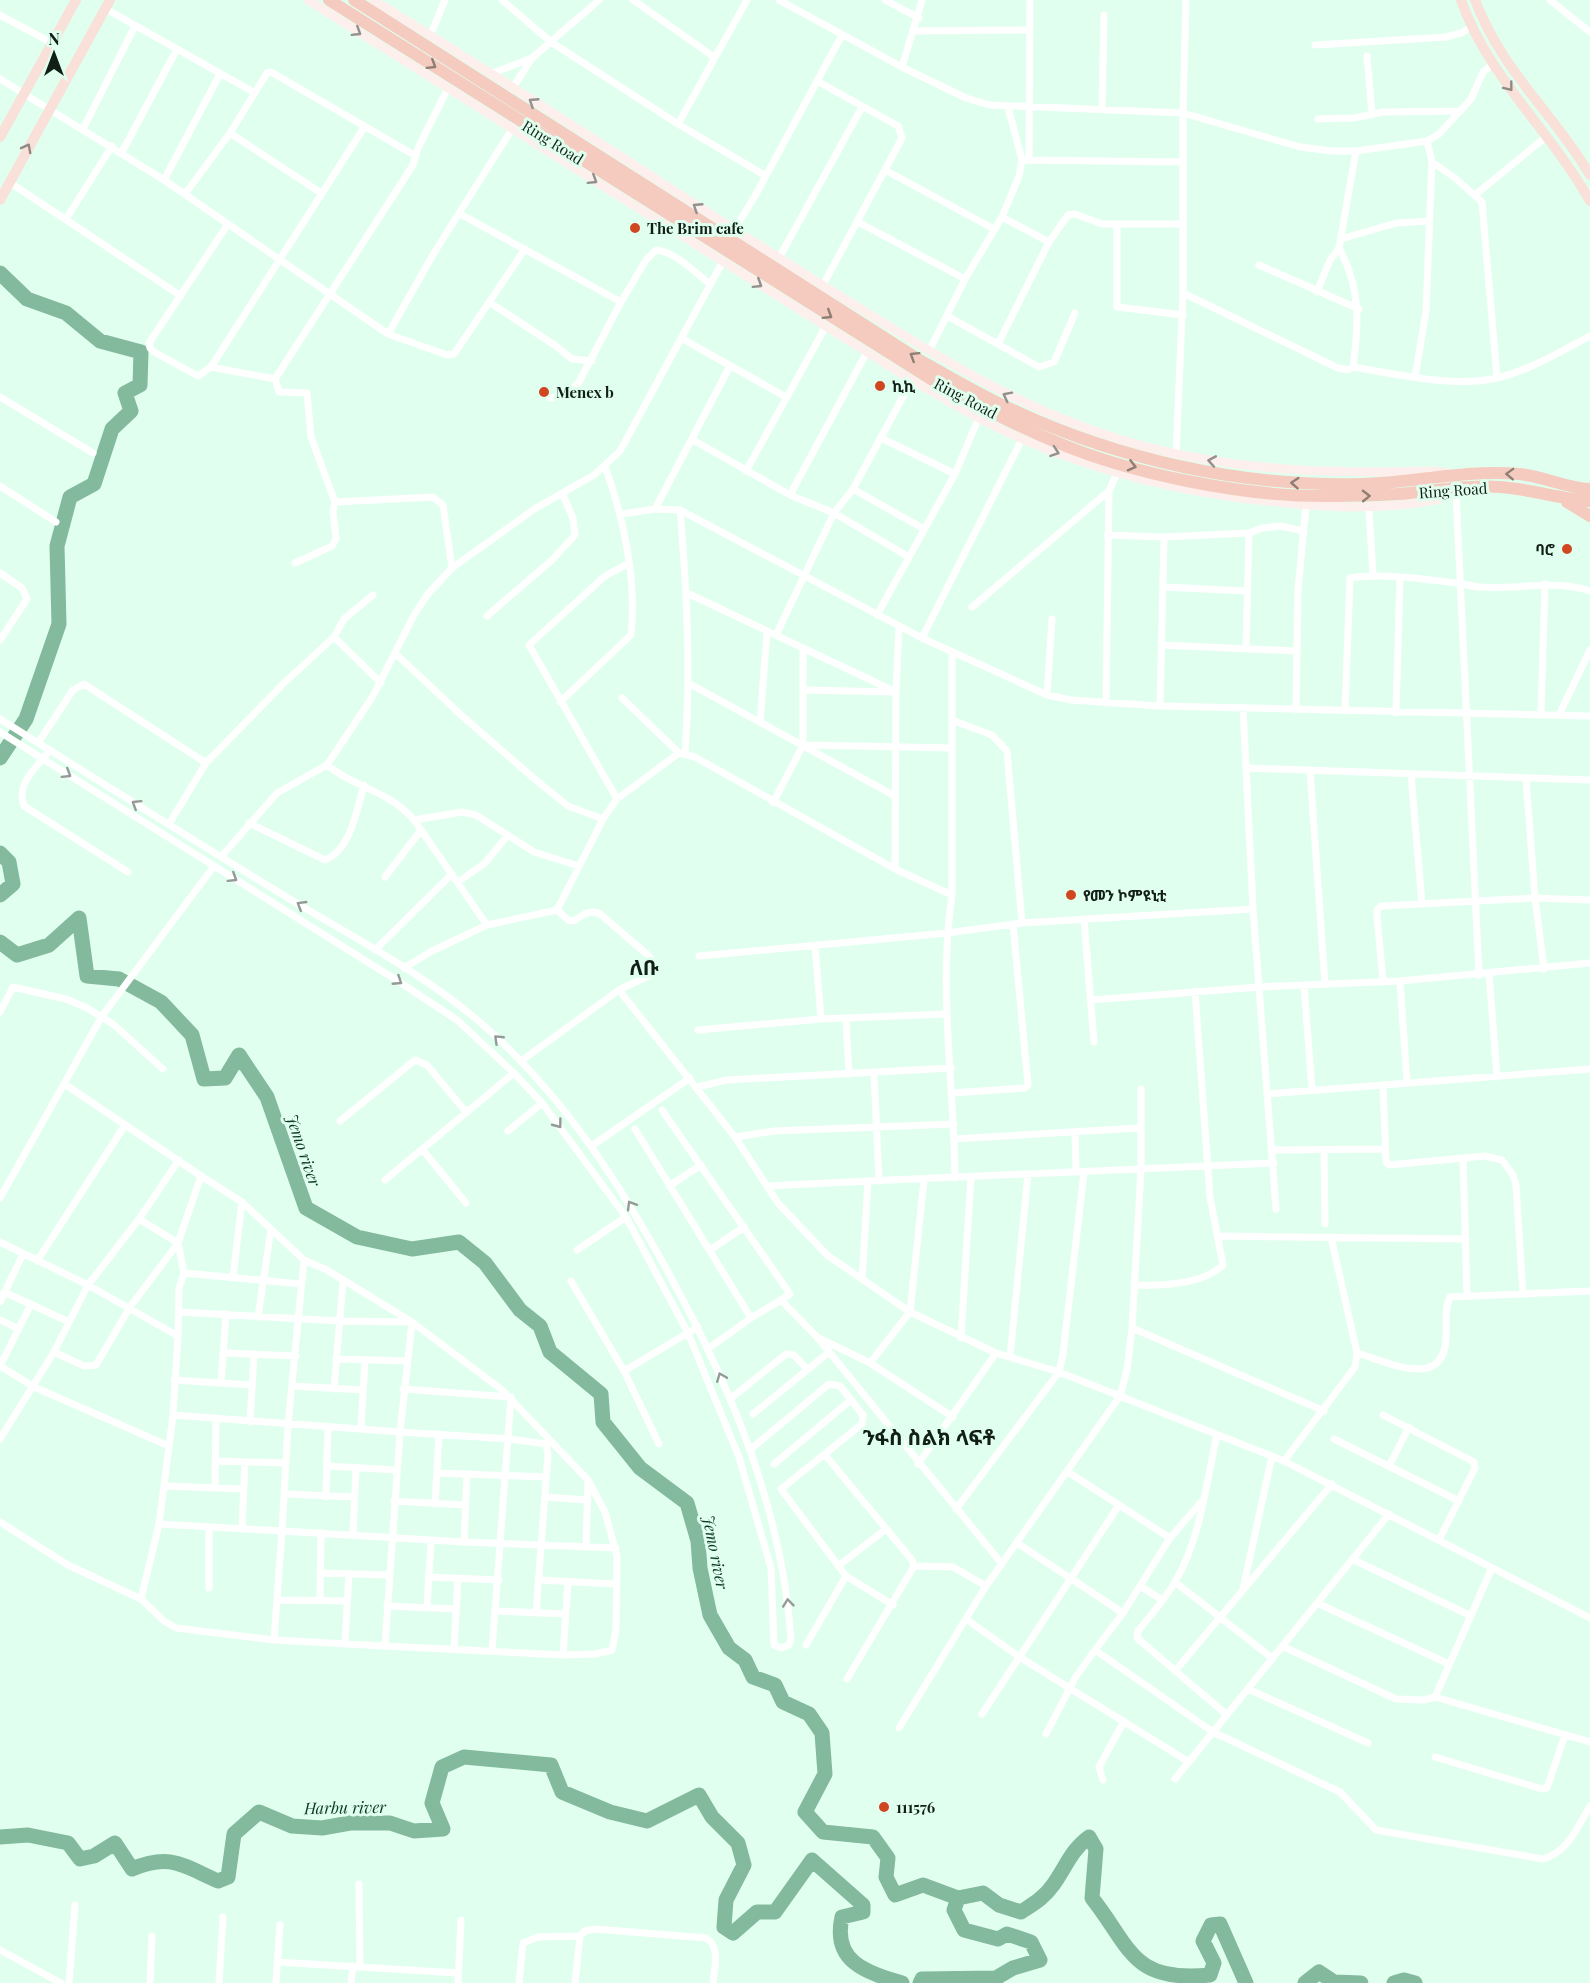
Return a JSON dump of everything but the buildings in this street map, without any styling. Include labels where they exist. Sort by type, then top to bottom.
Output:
[{"type":"highway","name":"Ring Road","points":[[329,0],[934,381],[1014,424],[1059,444],[1179,478],[1268,493],[1371,496],[1459,486],[1520,474],[1590,489]]},
{"type":"highway","name":"Ring Road","points":[[354,0],[921,361],[1013,410],[1112,448],[1208,472],[1268,481],[1515,488],[1561,500],[1590,501]]},
{"type":"highway","points":[[1562,483],[1590,483]]},
{"type":"highway","points":[[1561,500],[1575,505],[1590,516]]},
{"type":"main road","points":[[0,137],[76,0]]},
{"type":"main road","points":[[1461,0],[1471,27],[1492,65],[1547,136],[1590,201]]},
{"type":"main road","points":[[1475,0],[1486,30],[1505,61],[1590,175]]},
{"type":"main road","points":[[0,200],[108,4]]},
{"type":"street","points":[[308,0],[722,263],[912,380],[1022,439],[1117,474],[1170,488],[1226,497],[1306,505],[1369,508],[1426,500],[1459,486]]},
{"type":"street","points":[[373,0],[734,230],[929,351],[1010,398],[1112,437],[1176,455],[1293,472],[1437,471],[1459,486]]},
{"type":"street","points":[[430,36],[445,0]]},
{"type":"street","points":[[502,0],[551,42],[678,124],[766,176]]},
{"type":"street","points":[[490,75],[532,58],[599,0]]},
{"type":"street","points":[[633,0],[714,57]]},
{"type":"street","points":[[678,124],[747,0]]},
{"type":"street","points":[[779,0],[790,3],[842,35],[902,67],[966,98],[990,105],[1182,113],[1300,147],[1332,151],[1356,151],[1426,141],[1439,134],[1461,111],[1471,99],[1483,72],[1492,65]]},
{"type":"street","points":[[885,0],[919,18]]},
{"type":"street","points":[[902,67],[919,18],[922,0]]},
{"type":"street","points":[[929,351],[965,279],[1002,217],[1026,160],[1031,105],[1030,0]]},
{"type":"street","points":[[1176,455],[1183,293],[1182,113],[1186,0]]},
{"type":"street","points":[[1550,0],[1590,32]]},
{"type":"street","points":[[108,4],[135,26],[255,93]]},
{"type":"street","points":[[0,15],[52,43]]},
{"type":"street","points":[[1101,109],[1104,15]]},
{"type":"street","points":[[83,129],[135,26]]},
{"type":"street","points":[[1315,45],[1446,37],[1461,33],[1471,27]]},
{"type":"street","points":[[915,31],[1030,30]]},
{"type":"street","points":[[734,230],[766,176],[842,35]]},
{"type":"street","points":[[122,152],[177,49]]},
{"type":"street","points":[[1367,56],[1372,115]]},
{"type":"street","points":[[513,89],[532,58]]},
{"type":"street","points":[[185,194],[230,133],[267,73],[272,72],[416,156]]},
{"type":"street","points":[[164,180],[220,74]]},
{"type":"street","points":[[0,79],[122,152],[388,334],[447,355],[454,354],[525,249]]},
{"type":"street","points":[[817,81],[898,126],[902,132],[902,138],[823,285]]},
{"type":"street","points":[[275,379],[413,165],[448,88]]},
{"type":"street","points":[[1008,106],[1026,160]]},
{"type":"street","points":[[779,258],[862,107]]},
{"type":"street","points":[[1318,119],[1461,111]]},
{"type":"street","points":[[228,224],[149,343],[150,348],[198,376],[211,367],[365,126]]},
{"type":"street","points":[[388,334],[434,253],[513,129]]},
{"type":"street","points":[[230,133],[321,193]]},
{"type":"street","points":[[1475,195],[1547,136]]},
{"type":"street","points":[[1415,377],[1426,311],[1432,162],[1426,141]]},
{"type":"street","points":[[66,219],[112,146]]},
{"type":"street","points":[[1317,291],[1330,260],[1339,248],[1356,151]]},
{"type":"street","points":[[1026,160],[1183,162]]},
{"type":"street","points":[[1432,162],[1482,202],[1485,214],[1497,378]]},
{"type":"street","points":[[885,170],[994,229]]},
{"type":"street","points":[[9,182],[181,296]]},
{"type":"street","points":[[460,213],[621,302]]},
{"type":"street","points":[[998,344],[1049,242],[1068,215],[1075,214],[1102,224],[1183,224]]},
{"type":"street","points":[[1002,217],[1049,242]]},
{"type":"street","points":[[1341,239],[1396,223],[1429,221]]},
{"type":"street","points":[[858,222],[965,279]]},
{"type":"street","points":[[1117,224],[1117,307],[1182,315]]},
{"type":"street","points":[[1339,248],[1349,266],[1359,309],[1353,367]]},
{"type":"street","points":[[550,398],[572,390],[592,361],[621,302],[646,260],[656,250],[664,251],[679,260],[710,284]]},
{"type":"street","points":[[221,857],[277,793],[327,765],[381,683],[394,652],[427,595],[452,568],[536,508],[594,475],[620,451],[722,263]]},
{"type":"street","points":[[1259,265],[1359,309]]},
{"type":"street","points":[[1183,293],[1338,368],[1353,367],[1415,377],[1450,380],[1497,378],[1539,363],[1590,336]]},
{"type":"street","points":[[489,302],[556,345],[572,359],[592,361]]},
{"type":"street","points":[[947,316],[1039,367],[1048,366],[1054,362],[1076,313]]},
{"type":"street","points":[[746,471],[826,326]]},
{"type":"street","points":[[681,338],[786,397]]},
{"type":"street","points":[[790,495],[867,352]]},
{"type":"street","points":[[655,509],[730,366]]},
{"type":"street","points":[[211,367],[275,379]]},
{"type":"street","points":[[275,379],[279,392],[307,393],[311,437],[335,501],[333,511],[336,539],[332,546],[295,563]]},
{"type":"street","points":[[776,635],[834,513],[853,489],[912,380]]},
{"type":"street","points":[[0,397],[93,453]]},
{"type":"street","points":[[877,615],[955,474],[979,417]]},
{"type":"street","points":[[881,438],[955,474]]},
{"type":"street","points":[[922,638],[1022,439]]},
{"type":"street","points":[[693,440],[790,495],[834,513],[909,557]]},
{"type":"street","points":[[560,702],[631,635],[629,563],[622,514],[605,466]]},
{"type":"street","points":[[1106,703],[1109,491],[1117,474]]},
{"type":"street","points":[[0,486],[56,522]]},
{"type":"street","points":[[1459,486],[1460,583],[1479,975]]},
{"type":"street","points":[[853,489],[924,529]]},
{"type":"street","points":[[972,607],[1109,491]]},
{"type":"street","points":[[487,616],[552,560],[575,535],[573,518],[562,493]]},
{"type":"street","points":[[335,501],[415,496],[439,499],[443,505],[452,568]]},
{"type":"street","points":[[1296,710],[1298,590],[1306,505]]},
{"type":"street","points":[[1369,508],[1373,575]]},
{"type":"street","points":[[622,514],[655,509],[680,510],[899,627],[1047,695],[1106,703],[1160,706],[1590,716]]},
{"type":"street","points":[[556,910],[603,819],[617,799],[682,753],[690,684],[687,593],[680,510]]},
{"type":"street","points":[[1107,535],[1164,537],[1249,532],[1280,526],[1304,531]]},
{"type":"street","points":[[1246,649],[1249,532]]},
{"type":"street","points":[[1160,706],[1164,537]]},
{"type":"street","points":[[617,799],[530,649],[530,641],[605,576],[629,563]]},
{"type":"street","points":[[0,573],[22,588],[27,599],[0,640]]},
{"type":"street","points":[[1346,711],[1350,578],[1373,575],[1460,583],[1481,588],[1545,584],[1570,586],[1590,591]]},
{"type":"street","points":[[1396,713],[1400,579]]},
{"type":"street","points":[[1541,714],[1545,584]]},
{"type":"street","points":[[1164,587],[1247,591]]},
{"type":"street","points":[[687,593],[803,650],[896,692]]},
{"type":"street","points":[[169,824],[206,763],[284,683],[334,637],[344,619],[373,595]]},
{"type":"street","points":[[1047,695],[1052,619]]},
{"type":"street","points":[[896,869],[896,692],[899,627]]},
{"type":"street","points":[[760,722],[767,632]]},
{"type":"street","points":[[334,637],[381,683]]},
{"type":"street","points":[[1162,645],[1297,651]]},
{"type":"street","points":[[773,803],[803,746],[803,650]]},
{"type":"street","points":[[1559,715],[1590,650]]},
{"type":"street","points":[[394,652],[461,715],[568,806],[603,819]]},
{"type":"street","points":[[952,652],[952,895],[946,933],[947,1014],[955,1139],[955,1178]]},
{"type":"street","points":[[39,743],[73,690],[77,685],[84,684],[206,763]]},
{"type":"street","points":[[690,684],[895,796]]},
{"type":"street","points":[[802,690],[896,692]]},
{"type":"street","points":[[622,698],[682,753],[896,869],[952,895]]},
{"type":"street","points":[[1243,707],[1253,909],[1276,1209]]},
{"type":"street","points":[[0,719],[404,968],[470,1015],[521,1061],[593,1145],[633,1208],[710,1348],[751,1449],[766,1497],[789,1600],[791,1639],[789,1645],[781,1648],[774,1645],[771,1633],[774,1599],[771,1568],[753,1501],[719,1403],[688,1333],[626,1217],[542,1103],[514,1073],[457,1020],[0,732]]},
{"type":"street","points":[[952,720],[992,735],[1007,751],[1022,923]]},
{"type":"street","points":[[803,746],[952,748]]},
{"type":"street","points":[[50,750],[24,783],[20,795],[24,806],[128,872]]},
{"type":"street","points":[[327,765],[342,777],[364,785],[402,806],[487,925]]},
{"type":"street","points":[[1246,768],[1590,780]]},
{"type":"street","points":[[1310,770],[1325,984]]},
{"type":"street","points":[[1412,774],[1422,904]]},
{"type":"street","points":[[1526,778],[1535,898],[1544,969]]},
{"type":"street","points":[[249,823],[325,860],[333,857],[345,841],[364,785]]},
{"type":"street","points":[[414,820],[462,812],[476,815],[534,852],[579,866]]},
{"type":"street","points":[[385,877],[421,830]]},
{"type":"street","points":[[458,882],[485,863],[508,835]]},
{"type":"street","points":[[0,1198],[66,1086],[102,1016],[214,866]]},
{"type":"street","points":[[375,950],[452,874]]},
{"type":"street","points":[[1383,981],[1377,910],[1381,906],[1535,898],[1590,900]]},
{"type":"street","points":[[699,956],[946,933],[1022,923],[1253,909]]},
{"type":"street","points":[[404,968],[432,951],[487,925],[556,910]]},
{"type":"street","points":[[521,1061],[619,990],[652,974],[653,962],[649,956],[599,913],[593,911],[583,914],[574,921],[568,920],[556,910]]},
{"type":"street","points":[[1084,919],[1094,1042]]},
{"type":"street","points":[[326,936],[332,924]]},
{"type":"street","points":[[952,1093],[1025,1088],[1029,1085],[1013,924]]},
{"type":"street","points":[[815,946],[821,1019]]},
{"type":"street","points":[[1091,1000],[1260,987],[1400,981],[1590,963]]},
{"type":"street","points":[[1489,973],[1497,1077]]},
{"type":"street","points":[[1400,981],[1407,1083]]},
{"type":"street","points":[[1304,986],[1312,1089]]},
{"type":"street","points":[[0,1012],[13,987],[66,999],[102,1016],[163,1069]]},
{"type":"street","points":[[619,990],[735,1137],[778,1203],[827,1256],[910,1312],[996,1353],[1059,1372],[1284,1461],[1439,1540],[1491,1570],[1590,1618]]},
{"type":"street","points":[[1134,1285],[1176,1285],[1221,1267],[1223,1260],[1210,1197],[1195,992]]},
{"type":"street","points":[[698,1030],[821,1019],[846,1020],[947,1014]]},
{"type":"street","points":[[846,1020],[849,1074]]},
{"type":"street","points":[[340,1121],[415,1060],[427,1065],[466,1112]]},
{"type":"street","points":[[697,1087],[728,1080],[874,1074],[951,1068]]},
{"type":"street","points":[[1267,1094],[1590,1069]]},
{"type":"street","points":[[385,1179],[514,1073]]},
{"type":"street","points":[[874,1074],[879,1181]]},
{"type":"street","points":[[593,1145],[690,1078]]},
{"type":"street","points":[[1383,1085],[1386,1162],[1395,1166],[1494,1157],[1503,1160],[1513,1175],[1523,1294]]},
{"type":"street","points":[[0,1522],[68,1565],[141,1599],[164,1621],[176,1628],[274,1640],[563,1655],[595,1654],[612,1650],[616,1630],[616,1548],[605,1512],[588,1480],[511,1397],[412,1322],[304,1260],[242,1202],[66,1086]]},
{"type":"street","points":[[899,1728],[987,1586],[1120,1396],[1127,1370],[1132,1328],[1141,1169],[1139,1128],[1141,1089]]},
{"type":"street","points":[[508,1131],[542,1103]]},
{"type":"street","points":[[662,1110],[790,1294],[751,1318],[710,1348]]},
{"type":"street","points":[[735,1137],[774,1131],[954,1124]]},
{"type":"street","points":[[37,1261],[125,1125]]},
{"type":"street","points":[[955,1139],[1139,1128]]},
{"type":"street","points":[[635,1129],[751,1318]]},
{"type":"street","points":[[956,1509],[1059,1372],[1064,1354],[1080,1172],[1075,1131]]},
{"type":"street","points":[[422,1149],[466,1203]]},
{"type":"street","points":[[1273,1150],[1384,1149]]},
{"type":"street","points":[[1324,1150],[1325,1224]]},
{"type":"street","points":[[0,1438],[34,1387],[88,1285],[139,1219],[179,1160]]},
{"type":"street","points":[[1463,1160],[1467,1295]]},
{"type":"street","points":[[766,1186],[1274,1163]]},
{"type":"street","points":[[669,1186],[701,1165]]},
{"type":"street","points":[[1010,1357],[1028,1174]]},
{"type":"street","points":[[54,1352],[84,1366],[96,1365],[130,1308],[178,1244],[201,1176]]},
{"type":"street","points":[[961,1338],[971,1177]]},
{"type":"street","points":[[870,1363],[910,1312],[924,1179]]},
{"type":"street","points":[[862,1279],[868,1181]]},
{"type":"street","points":[[233,1277],[242,1202]]},
{"type":"street","points":[[577,1250],[626,1217]]},
{"type":"street","points":[[139,1219],[178,1244],[184,1273],[179,1288],[173,1415],[165,1486],[159,1524],[141,1599]]},
{"type":"street","points":[[710,1250],[744,1227]]},
{"type":"street","points":[[258,1317],[262,1279],[272,1229]]},
{"type":"street","points":[[1218,1236],[1466,1239]]},
{"type":"street","points":[[1284,1461],[1355,1367],[1357,1353],[1331,1237]]},
{"type":"street","points":[[0,1242],[88,1285],[178,1336]]},
{"type":"street","points":[[0,1302],[23,1254]]},
{"type":"street","points":[[274,1640],[288,1425],[304,1260]]},
{"type":"street","points":[[184,1273],[301,1284]]},
{"type":"street","points":[[334,1389],[343,1281]]},
{"type":"street","points":[[571,1281],[624,1371],[659,1444]]},
{"type":"street","points":[[4,1292],[67,1321]]},
{"type":"street","points":[[1357,1353],[1413,1370],[1432,1367],[1442,1359],[1446,1348],[1450,1297],[1590,1292]]},
{"type":"street","points":[[781,1300],[818,1337],[828,1353],[1002,1564]]},
{"type":"street","points":[[31,1304],[0,1366],[34,1387],[169,1446]]},
{"type":"street","points":[[179,1312],[339,1321],[412,1322]]},
{"type":"street","points":[[221,1383],[226,1314]]},
{"type":"street","points":[[0,1320],[19,1329]]},
{"type":"street","points":[[385,1646],[403,1389],[412,1322]]},
{"type":"street","points":[[624,1371],[698,1327]]},
{"type":"street","points":[[1132,1328],[1324,1411]]},
{"type":"street","points":[[818,1337],[870,1363],[953,1417]]},
{"type":"street","points":[[224,1353],[296,1356]]},
{"type":"street","points":[[753,1414],[828,1353]]},
{"type":"street","points":[[918,1464],[996,1353]]},
{"type":"street","points":[[250,1422],[254,1354]]},
{"type":"street","points":[[730,1399],[786,1354],[794,1355],[807,1369]]},
{"type":"street","points":[[336,1359],[406,1362]]},
{"type":"street","points":[[361,1429],[365,1360]]},
{"type":"street","points":[[174,1380],[252,1386]]},
{"type":"street","points":[[751,1449],[829,1384],[840,1386],[863,1415],[862,1424],[781,1489],[846,1576],[893,1605]]},
{"type":"street","points":[[293,1386],[363,1390]]},
{"type":"street","points":[[403,1389],[511,1397]]},
{"type":"street","points":[[492,1651],[510,1439],[511,1397]]},
{"type":"street","points":[[774,1464],[851,1400]]},
{"type":"street","points":[[173,1415],[288,1425],[510,1439],[546,1444]]},
{"type":"street","points":[[1383,1415],[1474,1462],[1475,1468],[1439,1540]]},
{"type":"street","points":[[215,1488],[216,1419]]},
{"type":"street","points":[[326,1497],[328,1427]]},
{"type":"street","points":[[1389,1466],[1409,1427]]},
{"type":"street","points":[[435,1504],[439,1434]]},
{"type":"street","points":[[1216,1434],[1196,1530],[1175,1582],[1138,1630],[1137,1638],[1227,1715]]},
{"type":"street","points":[[536,1613],[548,1436]]},
{"type":"street","points":[[1334,1439],[1459,1501]]},
{"type":"street","points":[[825,1455],[912,1560],[914,1566],[893,1605],[847,1679]]},
{"type":"street","points":[[1243,1590],[1272,1456]]},
{"type":"street","points":[[216,1461],[286,1463]]},
{"type":"street","points":[[242,1529],[245,1462]]},
{"type":"street","points":[[327,1466],[397,1470]]},
{"type":"street","points":[[353,1535],[356,1468]]},
{"type":"street","points":[[1068,1472],[1170,1538]]},
{"type":"street","points":[[436,1473],[546,1477]]},
{"type":"street","points":[[464,1542],[467,1474]]},
{"type":"street","points":[[586,1547],[588,1480]]},
{"type":"street","points":[[1174,1671],[1332,1484]]},
{"type":"street","points":[[165,1486],[243,1489]]},
{"type":"street","points":[[284,1494],[355,1497]]},
{"type":"street","points":[[545,1497],[588,1500]]},
{"type":"street","points":[[1046,1734],[1070,1689],[1095,1650],[1123,1613],[1170,1538],[1202,1500]]},
{"type":"street","points":[[394,1502],[465,1505]]},
{"type":"street","points":[[982,1714],[1022,1658],[1119,1505]]},
{"type":"street","points":[[1175,1779],[1389,1514]]},
{"type":"street","points":[[159,1524],[431,1541],[616,1548]]},
{"type":"street","points":[[208,1588],[209,1527]]},
{"type":"street","points":[[838,1566],[886,1529]]},
{"type":"street","points":[[320,1600],[321,1533]]},
{"type":"street","points":[[427,1607],[431,1541]]},
{"type":"street","points":[[1017,1543],[1123,1613]]},
{"type":"street","points":[[1352,1559],[1471,1616]]},
{"type":"street","points":[[914,1566],[953,1567],[987,1586]]},
{"type":"street","points":[[1435,1697],[1491,1570]]},
{"type":"street","points":[[320,1573],[390,1575]]},
{"type":"street","points":[[345,1643],[349,1574]]},
{"type":"street","points":[[806,1645],[846,1576]]},
{"type":"street","points":[[428,1577],[499,1580]]},
{"type":"street","points":[[454,1649],[458,1578]]},
{"type":"street","points":[[538,1580],[615,1584]]},
{"type":"street","points":[[563,1655],[568,1582]]},
{"type":"street","points":[[1175,1582],[1272,1658]]},
{"type":"street","points":[[1140,1586],[1162,1600]]},
{"type":"street","points":[[278,1600],[347,1601]]},
{"type":"street","points":[[1317,1603],[1449,1664]]},
{"type":"street","points":[[387,1606],[456,1609]]},
{"type":"street","points":[[496,1611],[566,1614]]},
{"type":"street","points":[[966,1619],[1070,1689],[1189,1762]]},
{"type":"street","points":[[1282,1646],[1396,1699],[1424,1700],[1435,1697],[1590,1742]]},
{"type":"street","points":[[1095,1650],[1213,1732],[1340,1792],[1376,1830],[1543,1859],[1558,1854],[1566,1845],[1590,1806]]},
{"type":"street","points":[[1248,1689],[1368,1743]]},
{"type":"street","points":[[1103,1780],[1100,1774],[1101,1761],[1124,1721]]},
{"type":"street","points":[[1435,1757],[1542,1789],[1547,1788],[1565,1735]]},
{"type":"street","points":[[351,1983],[356,1966],[359,1884]]},
{"type":"street","points":[[69,1983],[75,1905]]},
{"type":"street","points":[[219,1983],[223,1917]]},
{"type":"street","points":[[458,1983],[461,1920]]},
{"type":"street","points":[[276,1983],[280,1925]]},
{"type":"street","points":[[575,1983],[580,1936],[585,1930],[595,1929],[706,1938],[715,1947],[713,1983]]},
{"type":"street","points":[[150,1983],[152,1936]]},
{"type":"street","points":[[519,1983],[523,1942],[538,1937],[580,1936]]},
{"type":"street","points":[[0,1950],[62,1983]]},
{"type":"street","points":[[278,1962],[458,1973]]},
{"type":"waterway","points":[[0,273],[27,299],[66,313],[100,341],[141,352],[140,385],[125,393],[131,411],[112,429],[94,484],[70,497],[57,546],[59,624],[26,719],[0,758]]},
{"type":"waterway","name":"Jemo river","points":[[0,853],[9,862],[13,884],[0,895]]},
{"type":"waterway","name":"Jemo river","points":[[0,942],[17,955],[49,945],[79,918],[87,976],[119,979],[161,1002],[192,1035],[204,1079],[225,1078],[239,1055],[267,1097],[306,1208],[357,1237],[412,1249],[459,1242],[485,1263],[520,1310],[540,1326],[550,1352],[601,1394],[603,1422],[640,1468],[687,1503],[698,1541],[700,1568],[710,1615],[729,1648],[745,1660],[753,1677],[775,1685],[783,1702],[809,1714],[822,1733],[825,1774],[805,1812],[823,1832],[873,1837],[888,1858],[886,1877],[895,1895],[923,1885],[958,1898],[983,1893],[999,1905],[1021,1912],[1050,1890],[1073,1853],[1089,1837],[1096,1849],[1092,1898],[1136,1958],[1148,1967],[1164,1973],[1184,1976],[1210,1975],[1214,1963],[1203,1941],[1211,1925],[1220,1924],[1246,1983]]},
{"type":"waterway","name":"Harbu river","points":[[0,1837],[28,1835],[68,1843],[80,1859],[94,1856],[115,1843],[132,1869],[156,1862],[176,1863],[218,1881],[228,1877],[234,1834],[259,1812],[292,1826],[322,1828],[350,1823],[390,1823],[414,1831],[443,1829],[432,1803],[442,1767],[464,1757],[551,1765],[562,1792],[610,1812],[647,1821],[699,1795],[712,1817],[738,1843],[744,1865],[726,1900],[724,1927],[733,1933],[757,1912],[775,1912],[812,1860],[863,1905],[863,1912],[842,1917],[840,1932],[842,1945],[847,1955],[865,1969],[902,1983]]},
{"type":"waterway","name":"Harbu river","points":[[920,1983],[922,1979],[996,1978],[1013,1968],[1040,1960],[1031,1942],[1007,1934],[998,1939],[964,1930],[954,1910],[958,1898]]},
{"type":"waterway","name":"Jemo river","points":[[1305,1983],[1319,1972],[1334,1982],[1361,1983]]},
{"type":"waterway","name":"Jemo river","points":[[1394,1983],[1404,1980],[1415,1983]]},
{"type":"place","name":"The Brim cafe","points":[[635,228]]},
{"type":"place","name":"ኪኪ","points":[[880,386]]},
{"type":"place","name":"Menex b","points":[[544,392]]},
{"type":"place","name":"ባሮ","points":[[1567,549]]},
{"type":"place","name":"የመን ኮምዩኒቲ","points":[[1071,895]]},
{"type":"place","name":"111576","points":[[884,1807]]},
{"type":"district","name":"ለቡ","points":[[644,966]]},
{"type":"district","name":"ንፋስ ስልክ ላፍቶ","points":[[929,1436]]}]
